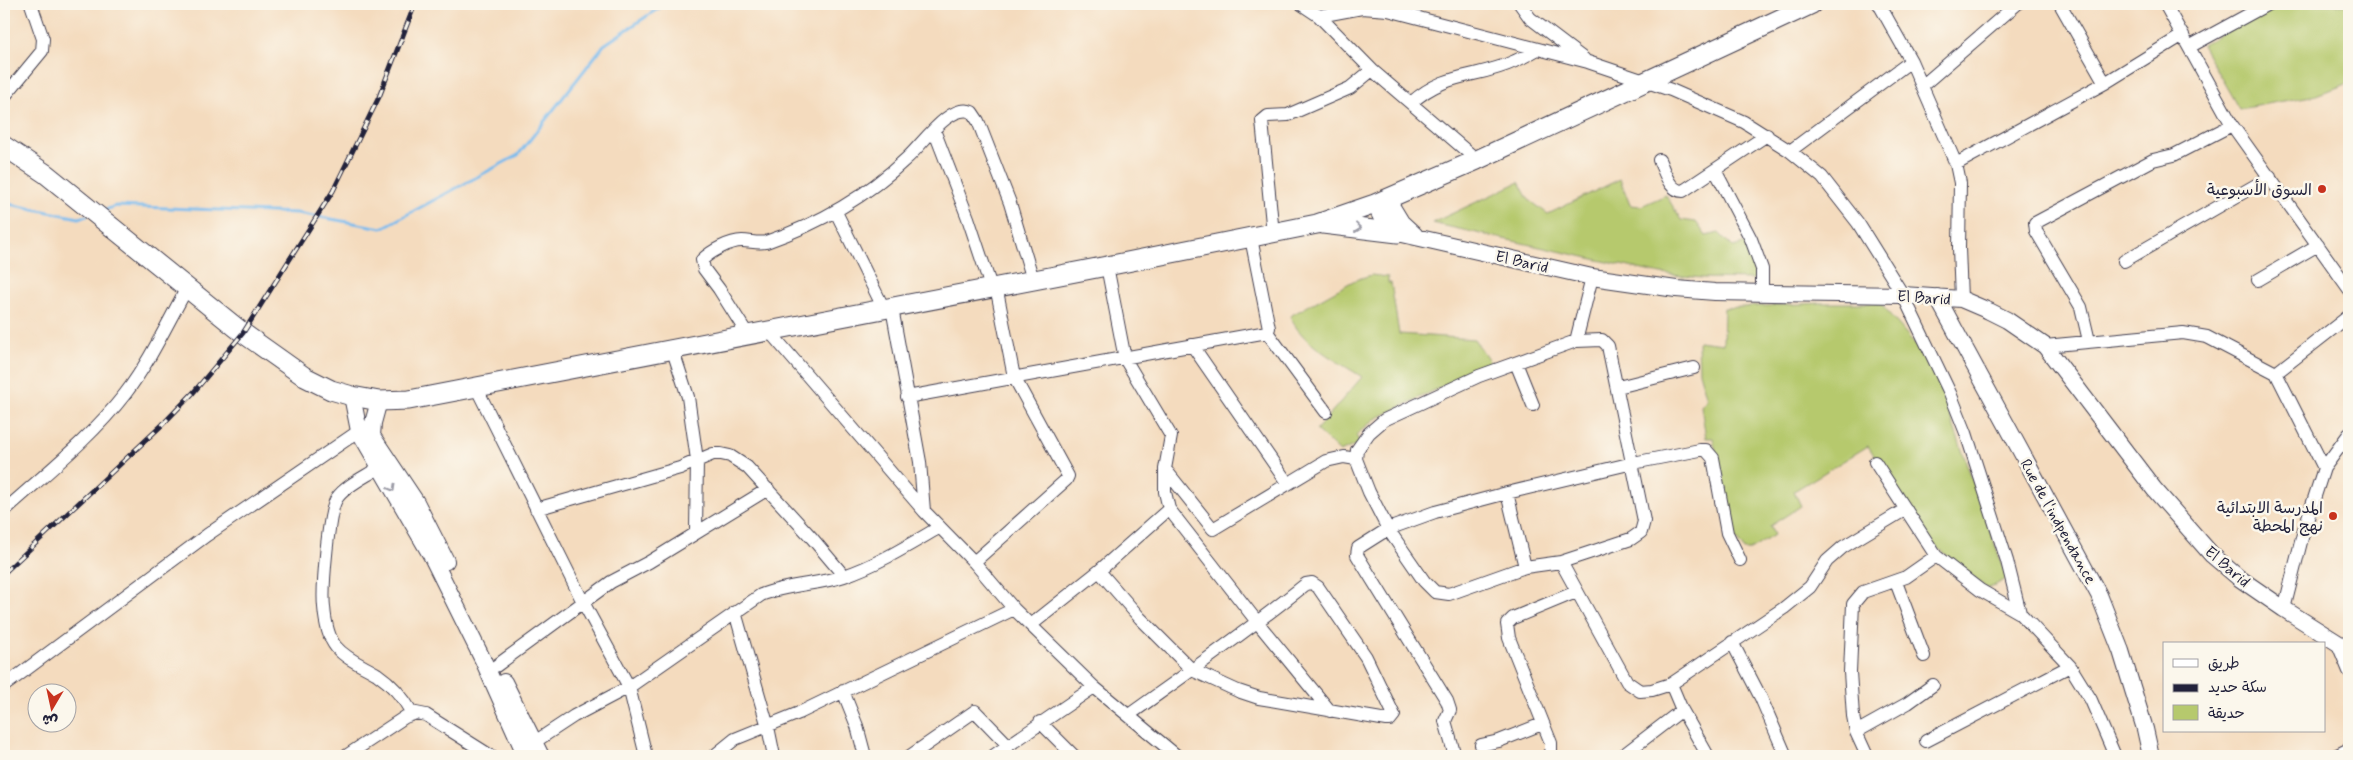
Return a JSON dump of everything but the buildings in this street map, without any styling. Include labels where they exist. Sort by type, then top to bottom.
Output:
[{"type":"main road","points":[[4,146],[46,174],[80,200],[242,333],[305,377],[331,390],[379,402],[410,400],[673,351],[769,330],[1317,224],[1381,201],[1477,160],[1812,4]]},
{"type":"main road","points":[[1317,224],[1398,233]]},
{"type":"street","points":[[4,97],[42,51],[43,39],[31,4]]},
{"type":"street","points":[[1301,4],[1319,16],[1372,70],[1477,160]]},
{"type":"street","points":[[1520,4],[1530,18],[1588,62]]},
{"type":"street","points":[[1879,4],[1911,61],[1956,164],[1960,183],[1959,248],[1961,299]]},
{"type":"street","points":[[1922,86],[2017,4]]},
{"type":"street","points":[[2060,4],[2104,83]]},
{"type":"street","points":[[2165,4],[2232,125],[2349,289]]},
{"type":"street","points":[[2190,47],[2268,4]]},
{"type":"street","points":[[1319,16],[1362,8],[1376,8],[1411,15],[1536,50],[1588,62],[1736,118],[1790,151],[1822,177],[1847,207],[1903,294],[1960,414],[2007,562],[2020,613]]},
{"type":"street","points":[[1956,164],[2104,83],[2183,35]]},
{"type":"street","points":[[1411,103],[1424,91],[1456,77],[1515,62],[1536,50]]},
{"type":"street","points":[[1790,151],[1911,61]]},
{"type":"street","points":[[1273,234],[1262,121],[1268,116],[1288,115],[1350,88],[1372,70]]},
{"type":"street","points":[[748,335],[719,289],[704,270],[702,260],[734,242],[744,241],[757,244],[766,242],[810,225],[836,212],[907,158],[946,117],[962,110],[975,114],[1010,203],[1033,280]]},
{"type":"street","points":[[2089,341],[2081,307],[2036,231],[2035,223],[2154,160],[2174,155],[2232,125]]},
{"type":"street","points":[[934,130],[994,287],[1014,377],[1068,476],[1066,480],[974,562]]},
{"type":"street","points":[[1660,160],[1671,185],[1680,192],[1689,189],[1766,135]]},
{"type":"street","points":[[1715,170],[1751,239],[1762,269],[1762,293]]},
{"type":"street","points":[[2124,261],[2270,177]]},
{"type":"street","points":[[1381,201],[1383,221],[1398,233]]},
{"type":"street","points":[[1381,201],[1400,222],[1421,239]]},
{"type":"street","points":[[836,212],[888,308],[920,462],[924,511]]},
{"type":"street","name":"El Barid","points":[[1398,233],[1592,277],[1676,289],[1762,293],[1903,294],[1961,299],[2007,320],[2045,346],[2184,526],[2232,572],[2284,609],[2343,646]]},
{"type":"street","points":[[1250,238],[1268,328],[1267,332],[1326,412]]},
{"type":"street","points":[[2258,280],[2318,245]]},
{"type":"street","points":[[1107,266],[1125,359],[1171,436],[1165,469],[1165,492],[1169,509],[1330,711]]},
{"type":"street","points":[[1576,341],[1592,277]]},
{"type":"street","points":[[4,511],[75,446],[123,396],[151,354],[187,288]]},
{"type":"street","name":"Rue de l'indpendance","points":[[1937,297],[2099,595],[2121,650],[2145,729],[2151,756]]},
{"type":"street","points":[[2276,373],[2349,316]]},
{"type":"street","points":[[769,330],[924,511],[974,562],[1014,608],[1094,687],[1176,756]]},
{"type":"street","points":[[907,397],[1267,332]]},
{"type":"street","points":[[2045,346],[2183,333],[2200,334],[2276,373],[2324,468]]},
{"type":"street","points":[[1576,341],[1606,341],[1618,387],[1644,521],[1641,532],[1631,539],[1561,562],[1525,567],[1449,594],[1435,592],[1424,581],[1388,529],[1368,492],[1356,459],[1360,445],[1369,433],[1384,420],[1479,376],[1576,341]]},
{"type":"street","points":[[1192,345],[1288,484]]},
{"type":"street","points":[[673,351],[688,397],[697,460],[696,531]]},
{"type":"street","points":[[1516,363],[1533,405]]},
{"type":"street","points":[[1618,387],[1694,368]]},
{"type":"street","points":[[477,389],[583,602],[629,687],[646,756]]},
{"type":"street","points":[[352,396],[358,431],[443,579],[531,751]]},
{"type":"street","points":[[379,402],[373,423],[372,436],[416,502],[496,666],[531,751]]},
{"type":"street","points":[[4,686],[207,536],[358,431]]},
{"type":"street","points":[[2284,609],[2304,530],[2324,468],[2349,434]]},
{"type":"street","points":[[1455,756],[1444,721],[1450,710],[1447,701],[1357,555],[1358,548],[1388,529],[1435,512],[1633,463],[1700,450],[1709,451],[1713,458],[1727,534],[1740,560]]},
{"type":"street","points":[[536,509],[680,468],[713,454],[730,456],[748,467],[844,576]]},
{"type":"street","points":[[1195,542],[1213,529],[1330,459],[1344,456],[1356,459]]},
{"type":"street","points":[[1874,462],[1936,556],[1980,590],[2020,613],[2070,666],[2091,700],[2115,756]]},
{"type":"street","points":[[380,468],[343,492],[336,500],[326,567],[324,609],[335,645],[346,656],[399,692],[412,713]]},
{"type":"street","points":[[1165,469],[1213,529]]},
{"type":"street","points":[[496,666],[611,582],[649,562],[696,531],[768,489]]},
{"type":"street","points":[[1507,493],[1525,567]]},
{"type":"street","points":[[1031,625],[1099,571],[1169,509]]},
{"type":"street","points":[[1561,562],[1627,682],[1634,688],[1646,691],[1671,684],[1784,608],[1810,587],[1827,561],[1843,547],[1906,510]]},
{"type":"street","points":[[531,751],[574,716],[629,687],[735,612],[770,591],[844,576],[898,551],[940,527]]},
{"type":"street","points":[[1867,756],[1856,732],[1850,672],[1853,604],[1863,592],[1896,582],[1915,572],[1936,556]]},
{"type":"street","points":[[1099,571],[1140,618],[1192,670],[1238,691],[1259,698],[1387,720],[1390,720],[1394,715],[1366,657],[1318,587],[1312,583],[1306,584],[1258,623],[1192,670],[1129,715]]},
{"type":"street","points":[[1896,582],[1924,656]]},
{"type":"street","points":[[1548,756],[1552,748],[1509,638],[1507,624],[1513,618],[1576,592]]},
{"type":"street","points":[[714,756],[735,739],[768,727],[1014,608]]},
{"type":"street","points":[[735,612],[768,727],[774,756]]},
{"type":"street","points":[[1732,642],[1761,698],[1786,756]]},
{"type":"street","points":[[2343,646],[2349,671]]},
{"type":"street","points":[[1926,741],[2070,666]]},
{"type":"street","points":[[1671,684],[1682,710],[1708,756]]},
{"type":"street","points":[[1856,732],[1933,685]]},
{"type":"street","points":[[993,756],[1040,722],[1094,687]]},
{"type":"street","points":[[842,691],[857,726],[865,756]]},
{"type":"street","points":[[1622,756],[1682,710]]},
{"type":"street","points":[[910,756],[974,711],[1008,745]]},
{"type":"street","points":[[346,756],[412,713],[426,715],[491,756]]},
{"type":"street","points":[[1040,722],[1074,756]]},
{"type":"street","points":[[1481,745],[1499,741],[1542,724]]},
{"type":"street","points":[[2335,756],[2349,749]]},
{"type":"green space","points":[[2272,4],[2349,4],[2349,83],[2317,95],[2239,109],[2202,45]]},
{"type":"green space","points":[[1620,179],[1630,205],[1641,206],[1666,195],[1681,220],[1696,222],[1706,236],[1719,233],[1733,247],[1750,242],[1755,261],[1755,279],[1703,278],[1661,274],[1432,223],[1519,182],[1528,199],[1548,214]]},
{"type":"green space","points":[[1371,275],[1388,277],[1388,283],[1391,283],[1399,334],[1474,339],[1491,363],[1375,419],[1356,435],[1360,443],[1340,452],[1316,430],[1362,377],[1311,343],[1295,326],[1290,316],[1355,280]]},
{"type":"green space","points":[[1821,303],[1880,303],[1932,364],[2007,579],[1987,589],[1931,542],[1868,446],[1794,491],[1801,506],[1770,526],[1774,535],[1750,550],[1744,550],[1727,526],[1725,495],[1713,438],[1706,438],[1701,406],[1707,399],[1699,372],[1698,341],[1723,344],[1724,308]]},
{"type":"waterway","points":[[102,211],[116,206],[297,213],[382,228],[518,155],[604,45],[665,4]]},
{"type":"waterway","points":[[4,203],[79,218],[87,216]]},
{"type":"railway","points":[[4,573],[162,425],[193,393],[243,333],[333,191],[379,97],[415,4]]},
{"type":"place","name":"السوق اﻷسبوعية","points":[[2322,189]]},
{"type":"place","name":"المدرسة الابتدائية نهج المحطة","points":[[2333,516]]}]
